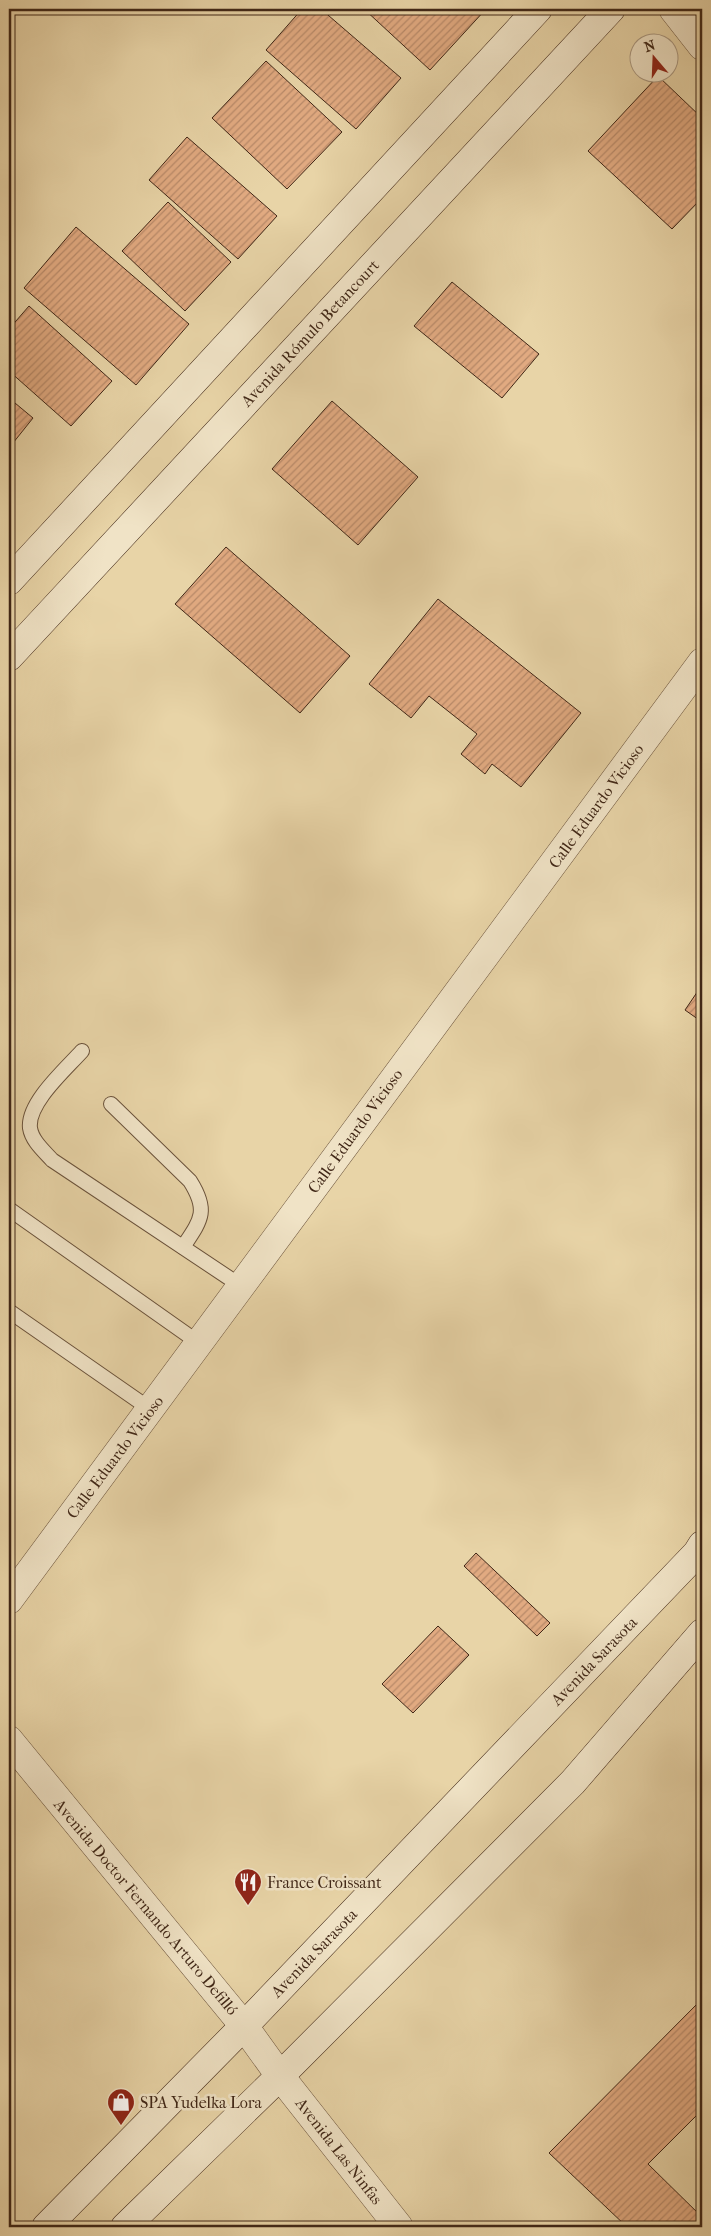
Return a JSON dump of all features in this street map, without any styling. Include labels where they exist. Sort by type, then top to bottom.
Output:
[{"type":"main road","points":[[9,581],[538,9]]},
{"type":"main road","name":"Avenida Rómulo Betancourt","points":[[9,657],[611,9]]},
{"type":"main road","points":[[673,9],[702,46]]},
{"type":"main road","name":"Calle Eduardo Vicioso","points":[[9,1600],[702,662]]},
{"type":"main road","name":"Avenida Sarasota","points":[[46,2227],[244,2026],[702,1545]]},
{"type":"main road","points":[[125,2227],[280,2076],[574,1782],[702,1633]]},
{"type":"main road","name":"Avenida Doctor Fernando Arturo Defilló","points":[[9,1740],[244,2026],[280,2076]]},
{"type":"main road","name":"Avenida Las Ninfas","points":[[280,2076],[398,2227]]},
{"type":"lane","points":[[82,1052],[51,1084],[36,1106],[30,1129],[35,1142],[52,1160],[241,1286]]},
{"type":"lane","points":[[110,1104],[190,1181],[197,1192],[202,1208],[200,1220],[183,1247]]},
{"type":"lane","points":[[9,1209],[199,1343]]},
{"type":"lane","points":[[9,1311],[150,1409]]},
{"type":"building","points":[[302,9],[321,9],[401,78],[356,129],[266,50]]},
{"type":"building","points":[[364,9],[486,9],[430,70]]},
{"type":"building","points":[[266,61],[342,132],[287,189],[212,118]]},
{"type":"building","points":[[652,82],[664,82],[702,118],[702,198],[672,229],[588,151]]},
{"type":"building","points":[[187,137],[277,216],[238,259],[149,180]]},
{"type":"building","points":[[168,202],[231,262],[185,311],[122,251]]},
{"type":"building","points":[[76,227],[189,324],[136,385],[24,288]]},
{"type":"building","points":[[452,282],[539,354],[502,398],[414,326]]},
{"type":"building","points":[[29,306],[112,381],[71,426],[9,371],[9,329]]},
{"type":"building","points":[[9,398],[33,418],[9,448]]},
{"type":"building","points":[[332,401],[418,477],[358,545],[272,469]]},
{"type":"building","points":[[226,547],[350,656],[300,713],[175,604]]},
{"type":"building","points":[[438,599],[581,713],[521,787],[492,764],[485,774],[461,754],[477,734],[429,696],[411,718],[369,684]]},
{"type":"building","points":[[702,985],[702,1022],[685,1010]]},
{"type":"building","points":[[476,1553],[550,1623],[537,1636],[464,1566]]},
{"type":"building","points":[[438,1626],[469,1655],[413,1713],[382,1684]]},
{"type":"building","points":[[702,1999],[702,2110],[648,2164],[702,2217],[702,2227],[627,2227],[549,2153]]},
{"type":"place","name":"France Croissant","points":[[248,1906]]},
{"type":"place","name":"SPA Yudelka Lora","points":[[121,2126]]}]
